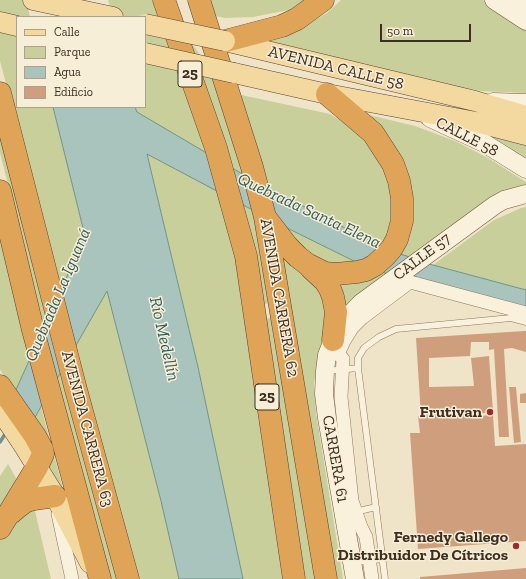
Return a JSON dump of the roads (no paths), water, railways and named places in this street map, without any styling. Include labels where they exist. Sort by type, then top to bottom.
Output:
[{"type":"highway","points":[[166,0],[229,76]]},
{"type":"highway","name":"AVENIDA CARRERA 62","points":[[166,0],[216,148],[236,215],[249,271],[294,579]]},
{"type":"highway","points":[[226,41],[282,26],[296,19],[323,0]]},
{"type":"highway","name":"AVENIDA CARRERA 62","points":[[200,1],[229,76],[265,217],[326,579]]},
{"type":"highway","name":"AVENIDA CARRERA 63","points":[[0,93],[74,386],[128,579]]},
{"type":"highway","points":[[306,264],[325,273],[336,274],[358,272],[375,265],[392,248],[400,232],[403,210],[399,181],[393,164],[383,147],[373,132],[328,94]]},
{"type":"highway","name":"AVENIDA CARRERA 63","points":[[0,191],[33,330],[99,579]]},
{"type":"highway","points":[[265,217],[287,246],[325,281],[332,293],[336,312],[333,340]]},
{"type":"highway","points":[[2,401],[30,441],[42,449],[42,454],[37,467],[3,523]]},
{"type":"highway","points":[[3,523],[18,507],[26,502],[34,499],[55,496]]},
{"type":"main road","points":[[33,0],[107,16]]},
{"type":"main road","points":[[0,22],[16,26]]},
{"type":"main road","name":"AVENIDA CALLE 58","points":[[146,24],[226,41],[475,101],[526,116]]},
{"type":"main road","name":"AVENIDA CALLE 58","points":[[146,53],[229,76],[407,108],[476,122],[526,135]]},
{"type":"main road","points":[[37,467],[55,496],[99,579]]},
{"type":"street","points":[[494,0],[526,21]]},
{"type":"street","points":[[518,0],[526,5]]},
{"type":"street","points":[[475,101],[526,103]]},
{"type":"street","name":"CALLE 58","points":[[407,108],[466,134],[526,169]]},
{"type":"street","name":"CALLE 57","points":[[333,340],[342,324],[352,311],[424,256],[494,204],[526,194]]},
{"type":"street","points":[[334,370],[342,359],[338,354],[352,328],[362,318],[410,282],[526,313]]},
{"type":"street","name":"CARRERA 61","points":[[333,340],[327,355],[334,370],[324,394],[327,418],[350,513],[359,567]]},
{"type":"street","points":[[55,496],[72,579]]},
{"type":"street","points":[[359,567],[372,579]]},
{"type":"lane","points":[[386,579],[358,368],[358,358],[364,348],[379,337],[396,329],[511,318],[526,322]]},
{"type":"lane","points":[[334,370],[358,368]]},
{"type":"lane","points":[[350,513],[376,507]]},
{"type":"lane","points":[[359,567],[383,559]]},
{"type":"water","points":[[53,108],[135,108],[137,112],[244,175],[383,248],[433,265],[526,290],[526,313],[410,282],[360,264],[279,224],[147,154],[198,367],[243,579],[179,579],[161,501],[107,291],[34,419],[15,392],[85,236]]},
{"type":"waterway","name":"Quebrada La Iguaná","points":[[0,442],[7,431]]},
{"type":"place","name":"Frutivan","points":[[490,412]]},
{"type":"place","name":"Fernedy Gallego Distribuidor De Cítricos","points":[[516,546]]},
{"type":"water label","name":"Quebrada Santa Elena","points":[[309,211]]},
{"type":"water label","name":"Río Medellín","points":[[164,339]]}]
